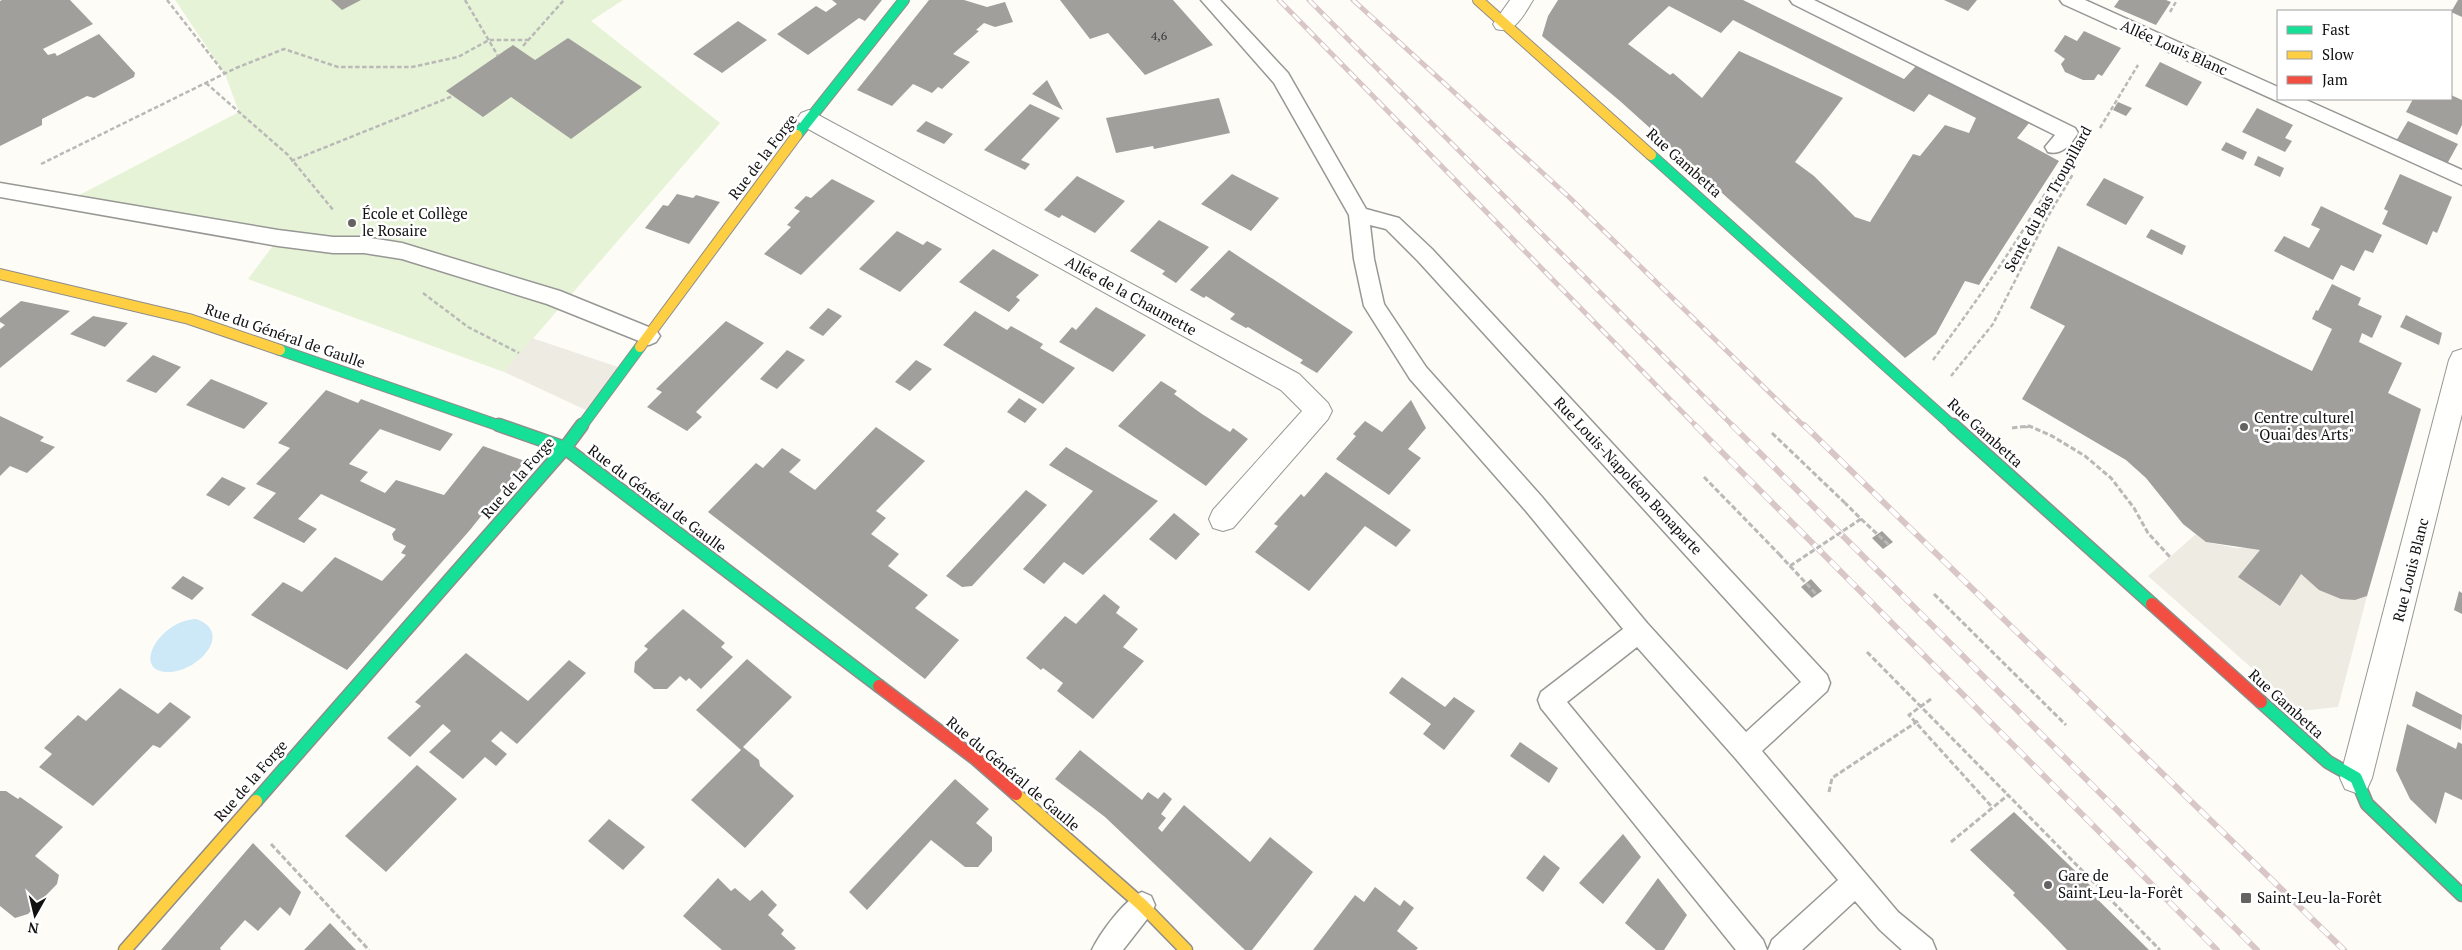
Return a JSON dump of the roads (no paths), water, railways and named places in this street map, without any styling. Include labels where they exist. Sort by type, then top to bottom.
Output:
[{"type":"street","name":"Rue de la Forge","points":[[125,950],[243,813],[565,448],[809,119],[904,0]]},
{"type":"street","name":"Rue Gambetta","points":[[1478,0],[2328,762],[2356,778]]},
{"type":"street","points":[[1504,24],[1522,0]]},
{"type":"street","name":"Allée de la Chaumette","points":[[809,119],[1290,382],[1320,411],[1223,519]]},
{"type":"street","name":"Rue du Général de Gaulle","points":[[2,277],[189,319],[565,448],[976,759],[1142,905],[1186,950]]},
{"type":"street","name":"Rue Louis Blanc","points":[[2356,778],[2394,638],[2462,360]]},
{"type":"street","points":[[2356,778],[2367,804],[2462,895]]},
{"type":"lane","points":[[1210,0],[1281,78],[1359,215],[1364,259],[1374,306],[1414,365],[1534,504],[1639,631],[1745,750],[1855,882],[1889,921],[1922,950]]},
{"type":"lane","points":[[1799,0],[2068,133],[2055,147]]},
{"type":"lane","name":"Allée Louis Blanc","points":[[2069,0],[2277,95]]},
{"type":"lane","points":[[2289,100],[2462,178]]},
{"type":"lane","points":[[0,190],[278,238],[333,245],[364,245],[402,252],[553,297],[649,336]]},
{"type":"lane","name":"Rue Louis-Napoléon Bonaparte","points":[[1359,215],[1392,223],[1425,255],[1818,682],[1745,750]]},
{"type":"lane","points":[[1639,631],[1550,700],[1754,950]]},
{"type":"lane","points":[[1782,950],[1855,882]]},
{"type":"lane","points":[[1106,950],[1142,905]]},
{"type":"water","points":[[196,619],[207,625],[212,633],[212,642],[207,652],[189,667],[178,671],[167,672],[157,670],[151,664],[151,655],[154,646],[161,636],[182,622]]},
{"type":"railway","points":[[1279,0],[1697,427]]},
{"type":"railway","points":[[1309,0],[1734,427]]},
{"type":"railway","points":[[1353,0],[1569,197],[1805,427]]},
{"type":"railway","points":[[1695,425],[2217,950]]},
{"type":"railway","points":[[1804,425],[2344,950]]},
{"type":"railway","points":[[1734,427],[2257,950]]},
{"type":"place","name":"École et Collège le Rosaire","points":[[352,223]]},
{"type":"place","name":"Centre culturel \"Quai des Arts\"","points":[[2244,427]]},
{"type":"place","name":"Gare de Saint-Leu-la-Forêt","points":[[2048,885]]},
{"type":"place","name":"Saint-Leu-la-Forêt","points":[[2246,898]]}]
